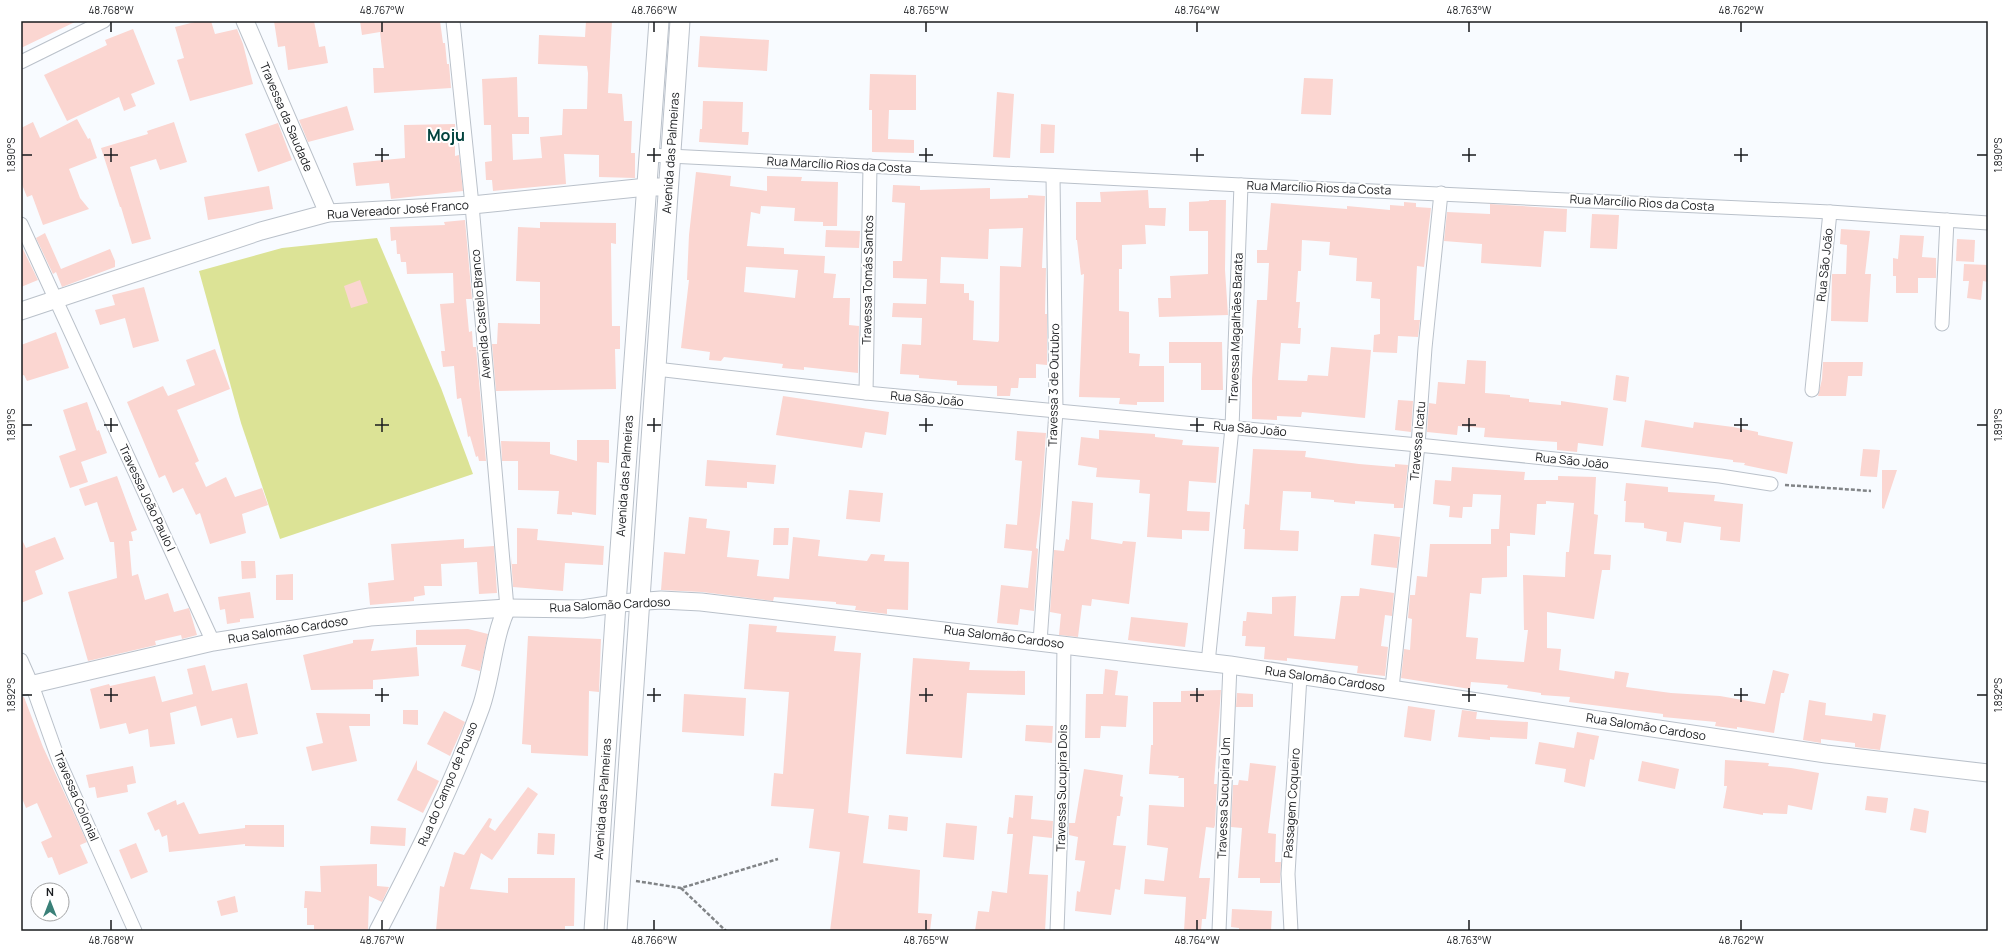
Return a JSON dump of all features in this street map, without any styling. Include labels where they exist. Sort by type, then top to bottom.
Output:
[{"type":"main road","name":"Avenida das Palmeiras","points":[[594,931],[616,604],[659,21]]},
{"type":"main road","name":"Avenida das Palmeiras","points":[[617,931],[680,21]]},
{"type":"street","points":[[21,62],[104,21]]},
{"type":"street","name":"Travessa da Saudade","points":[[245,21],[328,213]]},
{"type":"street","name":"Avenida Castelo Branco","points":[[453,21],[472,205],[507,608]]},
{"type":"street","name":"Rua Marcílio Rios da Costa","points":[[649,155],[1053,176],[1830,212],[1988,223]]},
{"type":"street","name":"Travessa Tomás Santos","points":[[866,393],[870,166]]},
{"type":"street","name":"Travessa 3 de Outubro","points":[[1040,642],[1056,411],[1053,176]]},
{"type":"street","name":"Travessa Magalhães Barata","points":[[1208,663],[1232,428],[1241,185]]},
{"type":"street","name":"Rua Vereador José Franco","points":[[21,311],[261,231],[328,213],[472,205],[647,187],[669,187]]},
{"type":"street","name":"Travessa Icatu","points":[[1392,688],[1418,445],[1425,348],[1441,193]]},
{"type":"street","name":"Rua São João","points":[[1812,390],[1830,212]]},
{"type":"street","points":[[1942,324],[1947,220]]},
{"type":"street","name":"Travessa João Paulo I","points":[[21,224],[213,642]]},
{"type":"street","name":"Rua São João","points":[[656,369],[866,393],[1418,445],[1720,476],[1771,484]]},
{"type":"street","name":"Rua Salomão Cardoso","points":[[26,686],[213,642],[370,617],[507,608],[582,609],[640,601],[701,602],[1064,644],[1230,665],[1826,754],[1988,773]]},
{"type":"street","name":"Rua do Campo de Pouso","points":[[378,931],[418,854],[464,753],[482,705],[500,624],[507,608]]},
{"type":"street","name":"Travessa Sucupira Dois","points":[[1058,931],[1064,644]]},
{"type":"street","name":"Travessa Colonial","points":[[21,660],[26,686],[135,931]]},
{"type":"street","name":"Travessa Sucupira Um","points":[[1219,931],[1230,665]]},
{"type":"street","name":"Passagem Coqueiro","points":[[1291,931],[1288,874],[1300,676]]},
{"type":"path","points":[[1771,484],[1871,491]]},
{"type":"path","points":[[620,879],[681,888],[778,859]]},
{"type":"path","points":[[681,888],[726,931]]},
{"type":"green space","points":[[377,238],[441,388],[473,474],[280,539],[241,423],[199,271],[282,248]]},
{"type":"building","points":[[21,21],[77,21],[21,48]]},
{"type":"building","points":[[199,21],[211,21],[215,34],[237,29],[243,44],[253,84],[190,101],[177,60],[184,58],[175,27]]},
{"type":"building","points":[[274,21],[314,21],[319,47],[325,46],[328,63],[288,70],[285,46],[278,47]]},
{"type":"building","points":[[360,21],[440,21],[443,43],[445,43],[447,64],[449,64],[451,88],[374,93],[373,68],[384,68],[380,32],[362,35]]},
{"type":"building","points":[[586,21],[612,21],[608,93],[622,94],[624,121],[632,121],[631,153],[635,153],[635,178],[599,177],[599,155],[564,154],[566,184],[493,191],[492,180],[486,180],[485,162],[492,161],[491,125],[484,125],[482,79],[517,77],[518,117],[529,117],[529,134],[512,134],[513,160],[542,158],[540,137],[562,135],[563,109],[587,109],[588,73],[587,66],[538,64],[539,35],[585,37]]},
{"type":"building","points":[[133,29],[155,84],[131,94],[136,106],[124,111],[119,97],[67,121],[44,75],[107,45],[105,40]]},
{"type":"building","points":[[700,36],[769,40],[767,71],[698,67]]},
{"type":"building","points":[[870,74],[916,75],[916,110],[889,110],[888,139],[914,140],[914,153],[872,152],[872,110],[869,110]]},
{"type":"building","points":[[1304,78],[1333,79],[1331,115],[1301,114]]},
{"type":"building","points":[[997,92],[1014,94],[1010,158],[993,157]]},
{"type":"building","points":[[703,101],[743,102],[742,132],[749,132],[748,145],[699,142],[700,129],[702,129]]},
{"type":"building","points":[[347,106],[354,130],[308,142],[299,120]]},
{"type":"building","points":[[77,119],[88,139],[90,138],[97,158],[69,169],[80,198],[89,209],[43,225],[32,195],[27,197],[21,182],[21,128],[33,122],[40,138]]},
{"type":"building","points":[[174,122],[187,162],[160,170],[156,159],[130,167],[151,239],[132,244],[101,148],[148,134],[147,131]]},
{"type":"building","points":[[278,123],[292,160],[258,172],[245,134]]},
{"type":"building","points":[[455,124],[455,156],[459,155],[463,191],[391,199],[389,183],[356,186],[353,163],[405,158],[404,125]]},
{"type":"building","points":[[1041,124],[1055,125],[1054,153],[1040,153]]},
{"type":"building","points":[[696,172],[731,176],[730,186],[767,191],[767,176],[802,177],[801,181],[838,182],[837,226],[823,226],[823,222],[794,221],[795,208],[761,206],[760,214],[751,212],[747,246],[784,248],[784,254],[825,256],[824,273],[836,274],[833,298],[850,298],[849,325],[859,326],[858,373],[804,367],[804,370],[782,368],[783,364],[724,357],[721,361],[709,360],[710,352],[681,348],[689,280],[687,280],[689,235]],"holes":[[[746,267],[798,270],[795,298],[744,292]]]},
{"type":"building","points":[[893,185],[920,186],[920,190],[990,188],[990,199],[1028,198],[1028,195],[1045,196],[1042,268],[1046,268],[1045,314],[1047,314],[1047,365],[1036,364],[1036,378],[1019,378],[1018,388],[1011,388],[1010,396],[997,396],[997,386],[957,385],[957,381],[919,378],[919,375],[900,374],[902,344],[921,345],[922,318],[892,317],[893,303],[926,304],[927,279],[893,278],[893,261],[902,261],[905,203],[892,202]],"holes":[[[1023,228],[1021,267],[1000,266],[998,342],[973,340],[974,301],[969,300],[969,293],[964,293],[964,284],[940,283],[941,257],[988,259],[989,229]]]},
{"type":"building","points":[[269,186],[273,209],[208,220],[204,197]]},
{"type":"building","points":[[1148,190],[1149,208],[1166,208],[1165,226],[1145,225],[1146,244],[1122,245],[1122,269],[1119,269],[1119,311],[1129,312],[1129,353],[1140,354],[1139,366],[1164,366],[1164,402],[1137,402],[1137,405],[1119,404],[1120,398],[1079,397],[1084,274],[1081,275],[1076,240],[1076,202],[1101,202],[1100,192]]},
{"type":"building","points":[[1226,200],[1225,270],[1228,315],[1159,317],[1158,298],[1171,298],[1170,276],[1208,274],[1208,231],[1189,231],[1189,202]]},
{"type":"building","points":[[1404,202],[1416,203],[1416,207],[1431,208],[1424,267],[1417,266],[1414,320],[1420,320],[1418,337],[1398,336],[1397,353],[1373,352],[1374,335],[1380,334],[1380,299],[1371,298],[1372,282],[1356,281],[1357,258],[1329,255],[1330,242],[1302,240],[1301,271],[1298,271],[1296,302],[1300,302],[1298,328],[1301,328],[1300,344],[1281,343],[1278,380],[1307,381],[1308,375],[1328,376],[1331,347],[1371,350],[1365,418],[1302,412],[1301,417],[1277,416],[1277,420],[1252,419],[1252,379],[1257,300],[1267,300],[1269,263],[1257,263],[1257,250],[1267,250],[1271,203],[1347,209],[1347,206],[1390,210],[1390,205],[1404,206]]},
{"type":"building","points":[[1490,204],[1567,209],[1566,232],[1544,231],[1541,267],[1481,263],[1482,244],[1444,241],[1447,212],[1490,214]]},
{"type":"building","points":[[1592,214],[1619,215],[1617,249],[1590,248]]},
{"type":"building","points":[[465,220],[472,299],[466,299],[469,332],[472,331],[473,347],[476,347],[486,461],[479,461],[478,456],[476,457],[470,436],[468,437],[461,398],[457,399],[454,366],[443,367],[441,351],[445,351],[440,304],[454,303],[453,273],[407,274],[406,262],[401,262],[400,254],[397,254],[396,240],[391,241],[390,227],[445,225],[444,222]]},
{"type":"building","points":[[540,222],[616,223],[616,244],[611,243],[612,326],[620,326],[620,349],[615,349],[616,389],[496,391],[492,344],[497,344],[498,323],[540,324],[540,282],[516,281],[518,227],[540,228]]},
{"type":"building","points":[[1841,229],[1870,231],[1865,274],[1871,274],[1868,322],[1831,321],[1832,274],[1846,274],[1847,245],[1840,244]]},
{"type":"building","points":[[826,230],[860,231],[859,248],[825,247]]},
{"type":"building","points":[[45,233],[61,269],[110,249],[115,261],[115,267],[62,287],[56,272],[53,274],[36,238]]},
{"type":"building","points":[[1900,235],[1924,236],[1922,257],[1936,258],[1936,278],[1918,278],[1918,293],[1896,293],[1896,276],[1893,276],[1893,258],[1898,259]]},
{"type":"building","points":[[1957,239],[1975,240],[1974,262],[1956,261]]},
{"type":"building","points":[[21,245],[38,280],[21,287]]},
{"type":"building","points":[[1964,264],[1988,265],[1988,282],[1983,281],[1981,300],[1967,298],[1969,281],[1963,281]]},
{"type":"building","points":[[360,280],[368,303],[351,308],[344,286]]},
{"type":"building","points":[[144,287],[159,341],[133,348],[125,318],[100,325],[95,310],[115,305],[112,295]]},
{"type":"building","points":[[56,332],[69,368],[27,381],[24,375],[21,376],[21,345]]},
{"type":"building","points":[[1169,342],[1222,342],[1223,390],[1201,390],[1201,363],[1169,363]]},
{"type":"building","points":[[215,349],[230,389],[177,410],[199,461],[195,463],[206,487],[226,477],[235,497],[262,488],[268,505],[242,514],[246,533],[210,544],[200,513],[196,515],[183,488],[173,493],[165,475],[159,478],[127,402],[163,386],[168,396],[195,385],[186,360]]},
{"type":"building","points":[[1467,360],[1486,361],[1485,393],[1510,395],[1510,397],[1529,399],[1529,402],[1561,405],[1561,401],[1608,408],[1603,446],[1578,443],[1577,452],[1557,450],[1557,442],[1484,437],[1485,428],[1458,426],[1457,435],[1427,432],[1429,403],[1436,404],[1438,382],[1465,384]]},
{"type":"building","points":[[1823,362],[1863,362],[1862,376],[1848,376],[1846,396],[1818,396],[1822,379]]},
{"type":"building","points":[[1616,375],[1629,377],[1626,402],[1613,400]]},
{"type":"building","points":[[783,396],[889,412],[886,435],[865,432],[862,448],[776,435]]},
{"type":"building","points":[[1398,400],[1413,401],[1411,432],[1395,430]]},
{"type":"building","points":[[87,402],[97,431],[99,430],[107,453],[81,462],[88,482],[70,488],[59,456],[76,450],[63,410]]},
{"type":"building","points":[[1645,420],[1693,428],[1694,422],[1733,427],[1758,432],[1758,435],[1793,442],[1787,474],[1744,465],[1745,463],[1733,462],[1733,460],[1641,447]]},
{"type":"building","points":[[1099,430],[1155,434],[1155,437],[1183,440],[1182,445],[1219,447],[1216,483],[1189,481],[1187,511],[1210,512],[1209,531],[1182,530],[1182,539],[1147,537],[1150,494],[1139,493],[1140,480],[1096,477],[1097,468],[1078,465],[1081,437],[1099,439]]},
{"type":"building","points":[[1017,431],[1046,433],[1041,506],[1036,548],[1038,549],[1034,611],[1020,609],[1018,625],[997,623],[1001,585],[1028,588],[1032,551],[1004,548],[1006,524],[1017,525],[1022,461],[1015,460]]},
{"type":"building","points":[[577,440],[609,440],[609,463],[597,462],[596,515],[572,512],[572,515],[557,514],[559,491],[518,490],[518,461],[502,461],[501,441],[550,442],[550,454],[577,461]]},
{"type":"building","points":[[1253,449],[1306,451],[1305,457],[1359,464],[1395,467],[1395,464],[1408,465],[1403,508],[1394,508],[1394,504],[1355,501],[1355,504],[1334,502],[1334,500],[1311,498],[1311,492],[1283,491],[1280,530],[1299,531],[1298,551],[1244,549],[1245,529],[1243,529],[1245,504],[1249,505]]},
{"type":"building","points":[[1863,449],[1880,450],[1877,477],[1860,476]]},
{"type":"building","points":[[707,460],[776,465],[774,484],[747,482],[747,488],[705,486]]},
{"type":"building","points":[[1452,467],[1525,472],[1524,480],[1558,480],[1558,476],[1596,477],[1594,514],[1598,515],[1594,554],[1611,555],[1610,570],[1602,570],[1594,619],[1547,612],[1547,648],[1561,649],[1559,670],[1614,679],[1615,671],[1629,673],[1626,687],[1671,693],[1720,696],[1765,704],[1773,670],[1789,674],[1784,693],[1781,693],[1774,733],[1737,727],[1737,729],[1715,726],[1716,722],[1663,717],[1663,714],[1569,702],[1570,697],[1541,695],[1541,693],[1507,688],[1508,685],[1471,682],[1470,689],[1401,678],[1404,649],[1410,650],[1412,619],[1408,618],[1410,595],[1415,595],[1417,576],[1427,577],[1430,544],[1491,544],[1491,529],[1499,529],[1501,495],[1473,494],[1472,507],[1463,507],[1462,518],[1449,517],[1450,506],[1433,504],[1435,480],[1451,481]],"holes":[[[1546,501],[1574,503],[1569,552],[1566,552],[1565,577],[1523,575],[1524,630],[1528,630],[1524,662],[1476,659],[1478,638],[1466,637],[1470,593],[1481,594],[1482,578],[1507,577],[1507,546],[1510,546],[1510,533],[1535,535],[1537,504],[1546,504]]]},
{"type":"building","points":[[1882,470],[1897,470],[1884,509],[1882,508]]},
{"type":"building","points":[[117,476],[137,530],[131,532],[133,541],[129,541],[132,576],[138,574],[145,600],[168,593],[174,612],[189,608],[197,635],[182,639],[181,635],[155,641],[156,645],[88,661],[68,592],[117,578],[114,542],[110,542],[97,502],[85,506],[79,489]]},
{"type":"building","points":[[1626,483],[1668,487],[1668,492],[1715,495],[1714,501],[1743,504],[1740,542],[1720,540],[1721,527],[1684,522],[1681,543],[1666,541],[1667,532],[1644,528],[1644,523],[1625,522],[1626,501],[1624,501]]},
{"type":"building","points":[[849,490],[883,493],[880,522],[846,519]]},
{"type":"building","points":[[1072,501],[1093,503],[1091,539],[1122,544],[1123,541],[1136,542],[1129,604],[1092,599],[1091,606],[1082,605],[1078,637],[1059,635],[1061,614],[1050,612],[1054,550],[1064,551],[1066,539],[1069,540]]},
{"type":"building","points":[[689,517],[707,519],[706,528],[730,531],[727,557],[759,560],[757,576],[789,579],[793,537],[820,540],[818,556],[867,561],[871,554],[885,555],[884,561],[909,562],[908,610],[887,609],[887,614],[855,610],[856,606],[836,604],[836,602],[774,597],[773,601],[702,592],[661,590],[664,552],[685,554]]},
{"type":"building","points":[[517,528],[538,529],[537,540],[604,546],[603,565],[565,563],[563,591],[513,587],[511,556],[512,564],[517,564]]},
{"type":"building","points":[[774,528],[789,528],[788,545],[773,545]]},
{"type":"building","points":[[1374,534],[1400,537],[1397,568],[1371,565]]},
{"type":"building","points":[[55,537],[64,559],[35,571],[43,594],[21,603],[21,538],[26,548]]},
{"type":"building","points":[[464,539],[464,548],[494,546],[497,593],[479,594],[477,562],[441,564],[442,586],[424,586],[425,595],[414,597],[414,601],[370,605],[368,583],[394,580],[391,544]]},
{"type":"building","points":[[241,561],[255,561],[256,578],[242,579]]},
{"type":"building","points":[[293,574],[293,600],[276,600],[276,575]]},
{"type":"building","points":[[1360,588],[1394,593],[1392,616],[1385,615],[1381,646],[1388,647],[1385,676],[1357,673],[1358,666],[1287,658],[1287,661],[1264,659],[1265,647],[1245,646],[1246,636],[1242,636],[1243,621],[1246,621],[1247,612],[1272,614],[1272,597],[1296,596],[1294,636],[1335,639],[1341,596],[1359,596]]},
{"type":"building","points":[[250,592],[254,618],[240,619],[240,622],[227,624],[225,609],[220,610],[218,597]]},
{"type":"building","points":[[1131,617],[1188,623],[1185,647],[1128,640]]},
{"type":"building","points":[[749,624],[777,626],[776,632],[836,636],[834,651],[861,653],[848,813],[869,816],[863,863],[920,870],[918,913],[932,914],[930,931],[830,931],[840,852],[809,848],[814,809],[771,806],[774,773],[783,774],[789,692],[744,689]]},
{"type":"building","points":[[468,629],[488,634],[480,671],[461,666],[466,645],[416,645],[416,630]]},
{"type":"building","points":[[528,636],[601,639],[599,692],[589,691],[588,756],[531,753],[531,745],[522,744]]},
{"type":"building","points":[[374,639],[371,651],[417,647],[419,676],[373,680],[373,689],[311,690],[303,655],[353,643],[353,640]]},
{"type":"building","points":[[913,658],[970,662],[969,670],[1025,671],[1025,695],[967,693],[962,758],[906,754]]},
{"type":"building","points":[[205,665],[212,691],[247,683],[258,734],[237,738],[232,718],[201,726],[196,706],[170,713],[175,744],[150,747],[148,729],[129,734],[126,723],[100,729],[90,689],[155,676],[162,702],[193,694],[187,669]]},
{"type":"building","points":[[1105,669],[1118,671],[1115,695],[1128,696],[1126,727],[1101,726],[1100,738],[1085,738],[1086,694],[1103,694]]},
{"type":"building","points":[[1221,690],[1214,784],[1217,784],[1215,825],[1214,828],[1206,827],[1199,878],[1210,878],[1206,919],[1202,919],[1201,931],[1184,931],[1186,897],[1144,894],[1145,879],[1164,881],[1168,848],[1147,845],[1149,805],[1184,807],[1184,778],[1178,778],[1179,776],[1149,774],[1151,745],[1153,745],[1153,702],[1181,702],[1181,691]]},
{"type":"building","points":[[1237,693],[1253,694],[1253,707],[1236,707]]},
{"type":"building","points":[[684,694],[746,698],[744,736],[682,732]]},
{"type":"building","points":[[21,697],[24,697],[43,747],[87,842],[80,845],[88,863],[59,875],[52,857],[48,858],[41,842],[52,837],[37,803],[26,808],[21,796]]},
{"type":"building","points":[[1809,700],[1826,703],[1825,715],[1872,721],[1873,713],[1886,715],[1880,750],[1855,747],[1855,743],[1821,739],[1821,743],[1803,740]]},
{"type":"building","points":[[1408,706],[1435,710],[1431,741],[1404,737]]},
{"type":"building","points":[[403,710],[418,710],[418,725],[403,724]]},
{"type":"building","points":[[1462,710],[1477,712],[1476,719],[1528,722],[1527,739],[1490,737],[1490,740],[1458,737]]},
{"type":"building","points":[[444,711],[465,722],[450,756],[427,744]]},
{"type":"building","points":[[316,713],[370,714],[370,726],[349,726],[357,761],[312,771],[306,747],[323,743]]},
{"type":"building","points":[[1026,725],[1053,726],[1052,743],[1025,741]]},
{"type":"building","points":[[1577,732],[1599,736],[1594,760],[1590,759],[1585,787],[1564,782],[1566,769],[1535,764],[1539,742],[1574,748]]},
{"type":"building","points":[[417,760],[417,770],[439,781],[423,813],[397,800]]},
{"type":"building","points":[[1725,760],[1769,763],[1768,766],[1819,773],[1812,810],[1788,805],[1787,814],[1763,813],[1763,815],[1723,808],[1727,786],[1724,786]]},
{"type":"building","points":[[1642,761],[1679,769],[1675,789],[1638,781]]},
{"type":"building","points":[[1250,763],[1276,766],[1268,833],[1276,834],[1275,862],[1281,862],[1280,883],[1260,883],[1260,878],[1238,878],[1242,828],[1231,827],[1233,785],[1238,785],[1239,780],[1248,781]]},
{"type":"building","points":[[133,766],[136,783],[127,785],[128,792],[97,798],[95,787],[89,788],[86,775]]},
{"type":"building","points":[[1084,769],[1123,775],[1120,796],[1123,797],[1120,816],[1117,816],[1113,845],[1126,846],[1120,890],[1115,889],[1111,915],[1075,911],[1077,891],[1080,892],[1085,861],[1075,860],[1078,837],[1069,835],[1069,823],[1075,823]]},
{"type":"building","points":[[528,787],[538,794],[492,860],[481,853],[470,889],[508,893],[508,878],[575,878],[574,926],[565,926],[565,931],[436,931],[440,886],[444,887],[454,852],[464,855],[489,818],[492,819],[489,827],[495,831]]},
{"type":"building","points":[[1015,795],[1033,796],[1031,819],[1053,821],[1052,838],[1033,836],[1029,874],[1048,875],[1045,931],[975,931],[978,911],[989,912],[992,891],[1007,893],[1013,834],[1007,834],[1009,817],[1013,818]]},
{"type":"building","points":[[1867,796],[1888,798],[1886,813],[1865,810]]},
{"type":"building","points":[[176,800],[177,805],[184,802],[199,834],[245,828],[245,825],[284,825],[284,847],[245,846],[245,844],[169,852],[167,835],[162,837],[159,829],[155,831],[147,813]]},
{"type":"building","points":[[1914,808],[1929,811],[1926,833],[1910,830]]},
{"type":"building","points":[[889,815],[908,817],[907,831],[888,829]]},
{"type":"building","points":[[946,823],[977,826],[974,860],[943,857]]},
{"type":"building","points":[[371,826],[406,828],[405,846],[370,844]]},
{"type":"building","points":[[538,833],[555,834],[554,855],[537,854]]},
{"type":"building","points":[[136,843],[148,872],[131,879],[119,850]]},
{"type":"building","points":[[377,864],[377,886],[389,887],[382,902],[369,896],[368,931],[314,931],[314,925],[307,925],[307,908],[304,908],[305,891],[321,892],[320,866]]},
{"type":"building","points":[[235,896],[238,912],[221,916],[217,901]]},
{"type":"building","points":[[1232,909],[1272,911],[1271,931],[1239,931],[1239,928],[1231,927]]},
{"type":"district","name":"Moju","points":[[446,135]]}]
